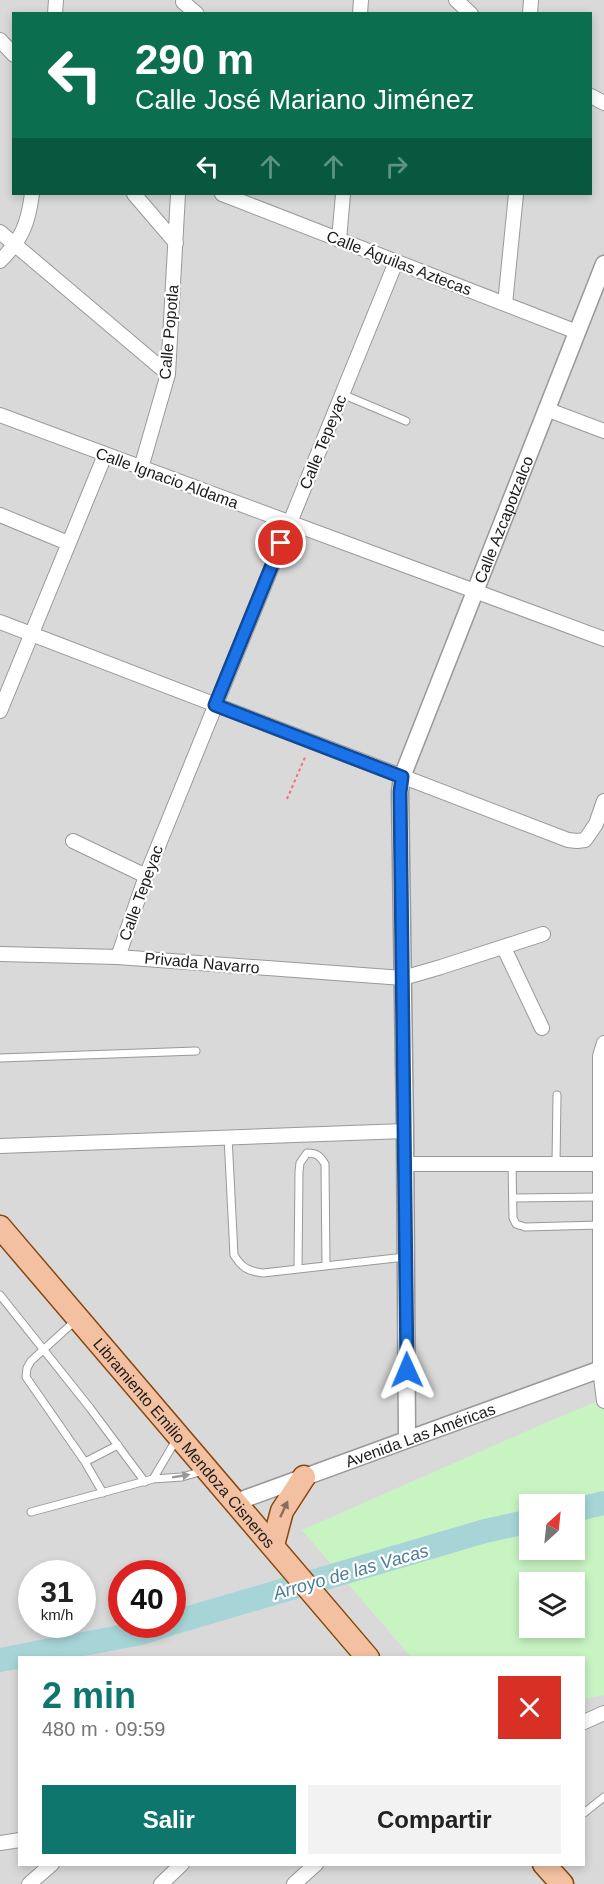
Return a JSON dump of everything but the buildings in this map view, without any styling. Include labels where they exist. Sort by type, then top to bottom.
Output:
[{"type":"main road","name":"Libramiento Emilio Mendoza Cisneros","points":[[2,1232],[179,1435],[366,1656]]},
{"type":"main road","points":[[273,1545],[282,1511],[304,1477]]},
{"type":"main road","points":[[546,1866],[562,1884]]},
{"type":"street","points":[[456,0],[469,12]]},
{"type":"street","points":[[0,40],[12,53]]},
{"type":"street","points":[[0,261],[15,245],[25,226],[32,195]]},
{"type":"street","points":[[135,195],[176,243]]},
{"type":"street","name":"Calle Popotla","points":[[141,468],[168,374],[178,195]]},
{"type":"street","name":"Calle Águilas Aztecas","points":[[225,195],[577,332]]},
{"type":"street","points":[[339,240],[344,195]]},
{"type":"street","points":[[505,304],[516,195]]},
{"type":"street","points":[[0,232],[168,374]]},
{"type":"street","name":"Calle Tepeyac","points":[[118,957],[146,876],[396,262]]},
{"type":"street","name":"Calle Azcapotzalco","points":[[407,1438],[400,792],[402,777],[604,264]]},
{"type":"street","points":[[546,409],[604,431]]},
{"type":"street","name":"Calle Ignacio Aldama","points":[[0,415],[604,639]]},
{"type":"street","points":[[0,711],[105,455]]},
{"type":"street","points":[[0,515],[68,543]]},
{"type":"street","points":[[0,622],[568,840],[585,840],[596,824],[604,801]]},
{"type":"street","points":[[73,841],[146,876]]},
{"type":"street","points":[[403,978],[543,934]]},
{"type":"street","points":[[504,948],[542,1028]]},
{"type":"street","name":"Privada Navarro","points":[[0,954],[118,957],[403,978]]},
{"type":"street","points":[[604,1043],[600,1056],[602,1164],[600,1225],[604,1401]]},
{"type":"street","points":[[0,1146],[405,1131]]},
{"type":"street","points":[[405,1164],[602,1164]]},
{"type":"street","name":"Avenida Las Américas","points":[[236,1502],[602,1369]]},
{"type":"street","points":[[585,1722],[604,1713]]},
{"type":"street","points":[[0,1843],[18,1840]]},
{"type":"street","points":[[29,1884],[50,1866]]},
{"type":"street","points":[[161,1884],[180,1866]]},
{"type":"street","points":[[294,1884],[314,1866]]},
{"type":"lane","points":[[342,394],[406,421]]},
{"type":"lane","points":[[0,1058],[196,1051]]},
{"type":"lane","points":[[556,1164],[557,1095]]},
{"type":"lane","points":[[228,1137],[234,1255],[241,1266],[250,1271],[263,1273],[406,1257]]},
{"type":"lane","points":[[298,1269],[299,1172],[300,1163],[308,1153],[315,1153],[325,1164],[326,1266]]},
{"type":"lane","points":[[512,1164],[514,1222],[520,1226],[600,1225]]},
{"type":"lane","points":[[513,1198],[600,1197]]},
{"type":"lane","points":[[0,1295],[145,1482]]},
{"type":"lane","points":[[78,1318],[43,1349],[27,1368],[26,1377],[85,1462],[103,1493]]},
{"type":"lane","points":[[153,1479],[179,1435]]},
{"type":"lane","points":[[85,1462],[118,1445]]},
{"type":"lane","points":[[31,1512],[153,1479],[182,1477],[208,1469]]},
{"type":"lane","points":[[585,1812],[604,1797]]},
{"type":"path","points":[[287,800],[312,743]]},
{"type":"shaded area","points":[[0,0],[604,0],[604,1884],[0,1884],[0,1245],[244,1513],[0,1216]]},
{"type":"green space","points":[[604,1399],[604,1695],[585,1699],[585,1656],[410,1656],[302,1530]]},
{"type":"waterway","name":"Arroyo de las Vacas","points":[[585,1507],[604,1503]]},
{"type":"waterway","name":"Arroyo de las Vacas","points":[[186,1619],[485,1531],[519,1523]]},
{"type":"waterway","name":"Arroyo de las Vacas","points":[[21,1656],[115,1638]]},
{"type":"waterway","name":"Arroyo de las Vacas","points":[[0,1660],[18,1657]]},
{"type":"route","points":[[281,543],[215,705],[402,777],[400,792],[407,1370]]}]
